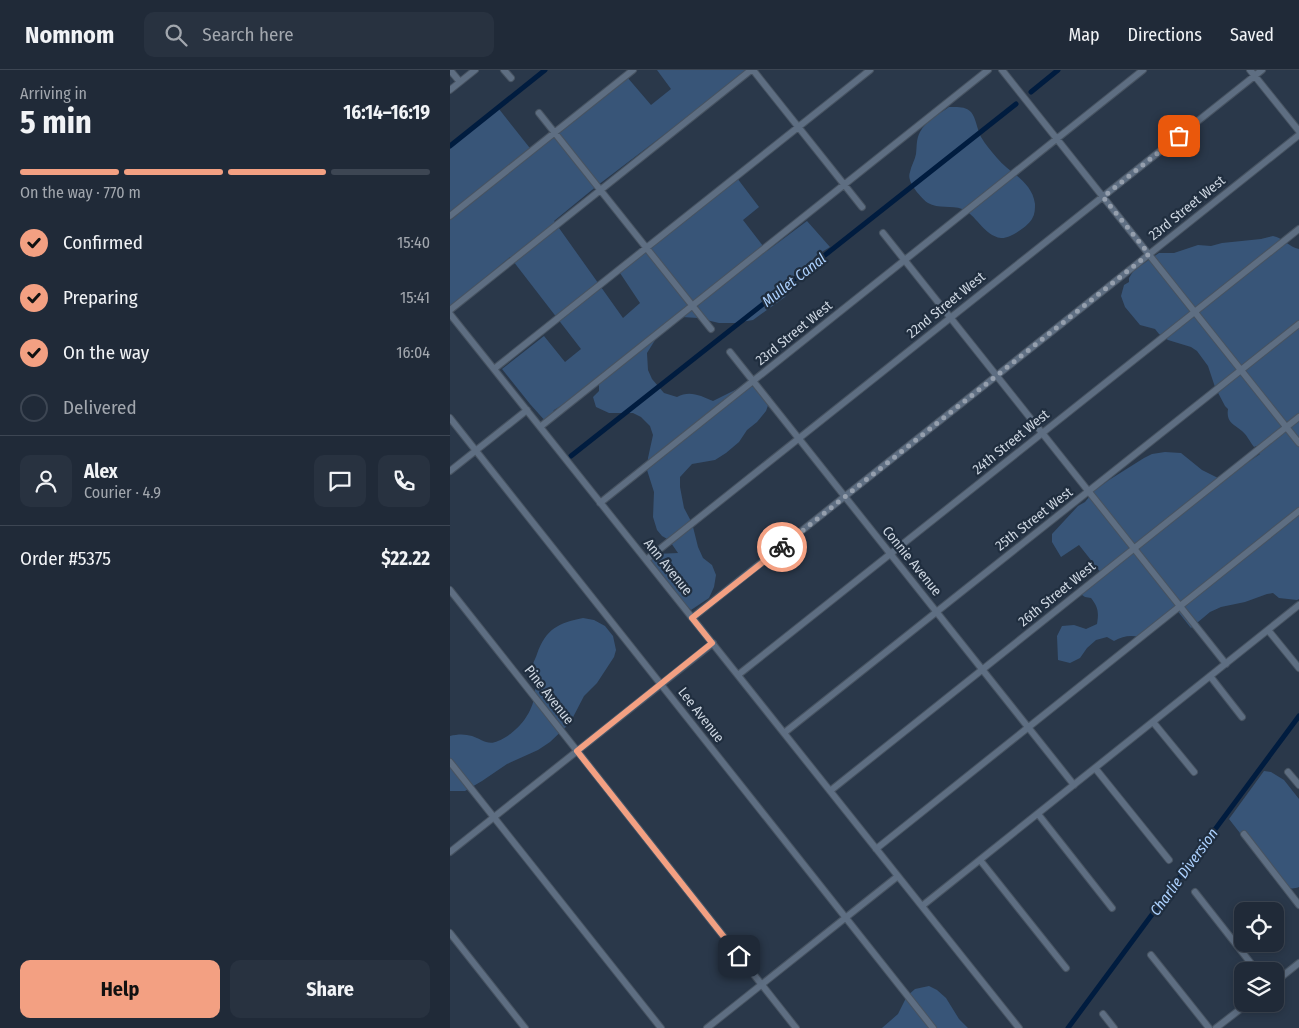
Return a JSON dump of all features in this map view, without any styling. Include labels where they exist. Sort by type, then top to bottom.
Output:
[{"type":"street","points":[[450,70],[460,82]]},
{"type":"street","points":[[450,90],[475,70]]},
{"type":"street","points":[[504,70],[511,78]]},
{"type":"street","points":[[450,216],[633,70]]},
{"type":"street","points":[[450,312],[752,70],[862,207]]},
{"type":"street","points":[[494,369],[870,70]]},
{"type":"street","points":[[540,427],[988,70]]},
{"type":"street","points":[[1002,70],[1299,443]]},
{"type":"street","name":"23rd Street West","points":[[600,503],[1143,70]]},
{"type":"street","name":"22nd Street West","points":[[646,560],[1103,197],[1252,73],[1262,70]]},
{"type":"street","points":[[1252,73],[1299,133]]},
{"type":"street","points":[[539,113],[711,329]]},
{"type":"street","name":"23rd Street West","points":[[692,618],[1299,133]]},
{"type":"street","name":"24th Street West","points":[[738,675],[1299,229]]},
{"type":"street","points":[[883,233],[1226,664]]},
{"type":"street","name":"Ann Avenue","points":[[450,312],[1019,1028]]},
{"type":"street","name":"25th Street West","points":[[784,733],[1299,324]]},
{"type":"street","name":"Connie Avenue","points":[[730,352],[1074,785]]},
{"type":"street","points":[[450,470],[527,410]]},
{"type":"street","name":"26th Street West","points":[[830,791],[1299,417]]},
{"type":"street","name":"Lee Avenue","points":[[450,418],[933,1028]]},
{"type":"street","points":[[876,849],[1299,511]]},
{"type":"street","name":"Pine Avenue","points":[[450,590],[796,1028]]},
{"type":"street","points":[[922,906],[1299,605]]},
{"type":"street","points":[[1268,630],[1299,668]]},
{"type":"street","points":[[450,852],[712,643]]},
{"type":"street","points":[[1210,676],[1242,717]]},
{"type":"street","points":[[1153,722],[1194,772]]},
{"type":"street","points":[[450,762],[661,1028]]},
{"type":"street","points":[[1095,768],[1169,860]]},
{"type":"street","points":[[1288,772],[1299,785]]},
{"type":"street","points":[[1038,814],[1112,908]]},
{"type":"street","points":[[1244,834],[1299,905]]},
{"type":"street","points":[[980,860],[1066,968]]},
{"type":"street","points":[[707,1028],[898,876]]},
{"type":"street","points":[[1195,892],[1250,962]]},
{"type":"street","points":[[450,934],[525,1028]]},
{"type":"street","points":[[1150,954],[1209,1028]]},
{"type":"street","points":[[1284,975],[1299,963]]},
{"type":"street","points":[[1216,1028],[1237,1012]]},
{"type":"street","points":[[1103,1014],[1114,1028]]},
{"type":"shaded area","points":[[657,70],[749,70],[598,185],[554,221],[623,318],[640,303],[620,273],[737,178],[759,207],[743,220],[767,251],[807,221],[830,247],[817,255],[798,275],[785,297],[753,320],[719,323],[698,318],[682,317],[657,337],[647,353],[648,370],[652,379],[664,393],[677,397],[695,394],[713,401],[743,386],[758,387],[771,397],[766,411],[747,430],[739,442],[715,460],[692,464],[680,477],[684,508],[692,523],[698,547],[703,558],[712,565],[716,575],[714,587],[709,598],[691,610],[685,606],[645,559],[656,554],[678,553],[669,540],[657,530],[653,517],[654,492],[647,470],[653,435],[650,426],[641,417],[633,413],[609,413],[596,407],[593,397],[599,391],[599,383],[554,410],[547,423],[530,404],[502,369],[544,336],[565,362],[581,349],[510,257],[450,307],[450,145],[499,109],[533,152],[627,77],[651,105],[671,89]]},
{"type":"shaded area","points":[[949,107],[964,108],[971,112],[986,145],[1002,163],[1025,183],[1033,196],[1035,212],[1033,217],[1018,232],[1005,238],[995,236],[967,211],[928,203],[911,183],[909,174],[920,132],[929,121]]},
{"type":"shaded area","points":[[1273,236],[1299,249],[1299,599],[1279,598],[1273,593],[1267,594],[1245,602],[1221,607],[1210,612],[1191,628],[1176,609],[1140,637],[1127,636],[1114,641],[1107,637],[1096,640],[1080,658],[1070,663],[1058,660],[1057,636],[1062,626],[1074,625],[1086,629],[1097,624],[1098,620],[1097,607],[1091,598],[1079,593],[1102,574],[1079,545],[1061,557],[1052,542],[1052,534],[1078,506],[1109,480],[1152,454],[1165,452],[1181,453],[1202,470],[1222,480],[1260,454],[1256,446],[1254,447],[1244,433],[1229,420],[1228,409],[1215,387],[1208,366],[1197,351],[1191,347],[1168,340],[1155,329],[1140,325],[1125,307],[1121,296],[1124,285],[1129,282],[1129,278],[1134,270],[1159,253],[1174,253],[1198,245],[1211,246]]},
{"type":"shaded area","points":[[583,618],[594,620],[605,626],[613,636],[616,650],[614,657],[597,683],[584,696],[570,723],[550,742],[538,750],[507,764],[465,791],[450,791],[450,736],[467,735],[488,742],[494,742],[512,733],[528,714],[534,699],[533,664],[544,639],[554,628]]},
{"type":"shaded area","points":[[1264,771],[1271,772],[1284,780],[1299,799],[1299,887],[1296,888],[1289,888],[1279,883],[1229,819]]},
{"type":"shaded area","points":[[929,986],[946,998],[959,1019],[968,1028],[882,1028],[898,1014],[907,996],[915,989]]},
{"type":"waterway","points":[[450,146],[545,70]]},
{"type":"waterway","name":"Mullet Canal","points":[[1031,92],[1058,70]]},
{"type":"waterway","name":"Mullet Canal","points":[[571,456],[1016,104]]},
{"type":"waterway","name":"Charlie Diversion","points":[[1068,1028],[1299,716]]},
{"type":"way so far","points":[[782,547],[1149,254],[1103,197],[1179,136]]},
{"type":"route","points":[[739,956],[577,751],[712,643],[692,618],[782,547]]}]
